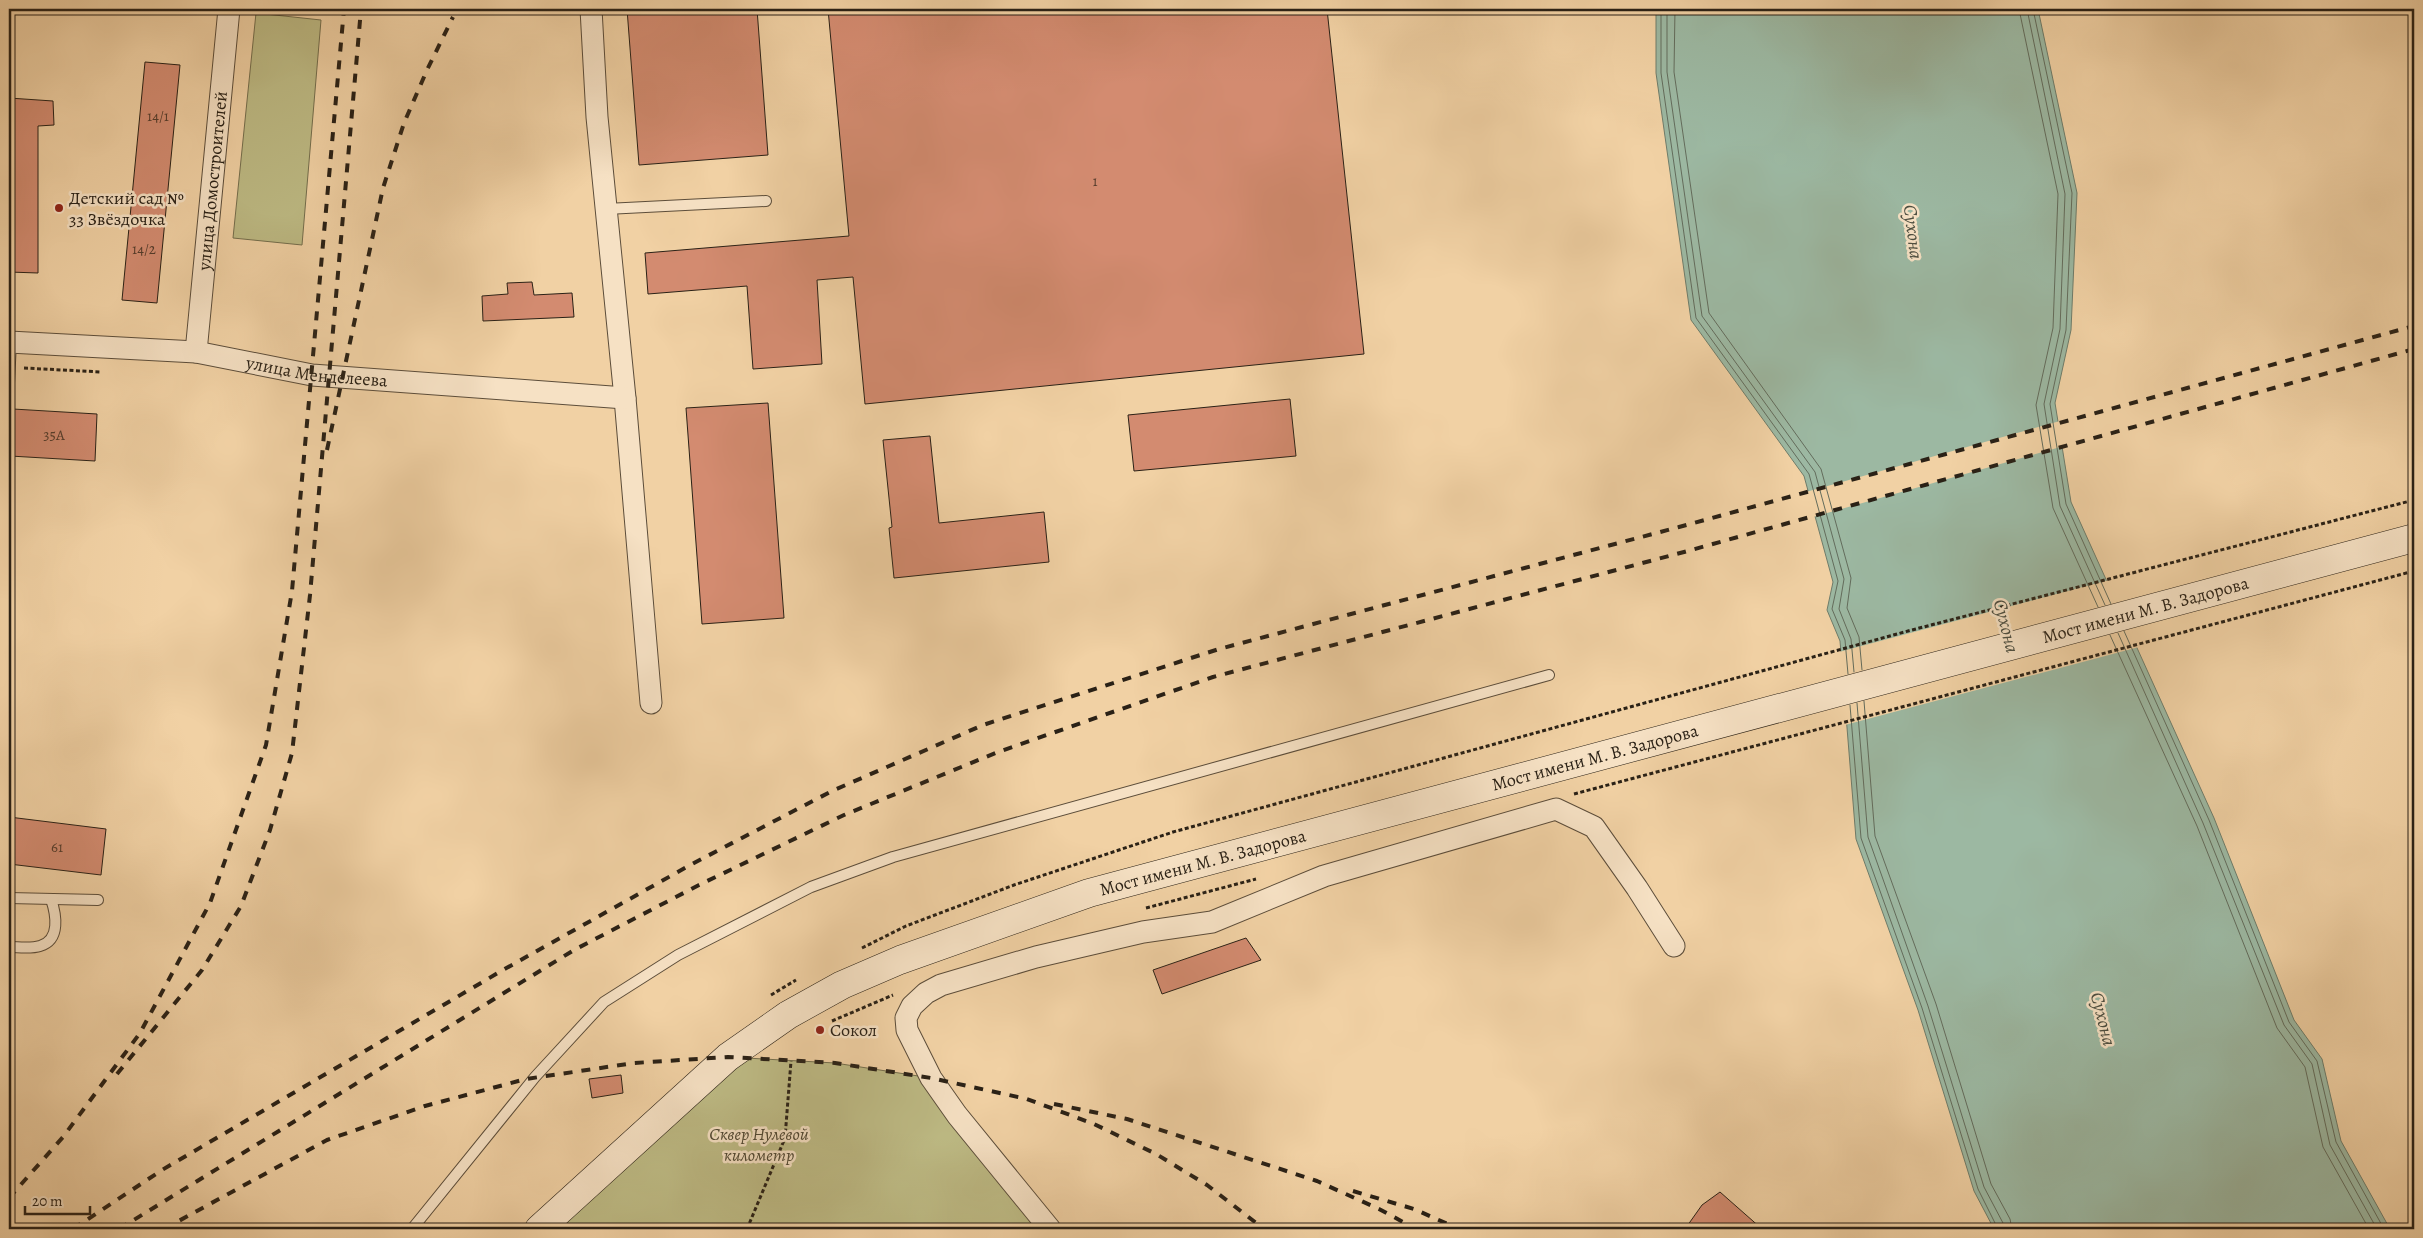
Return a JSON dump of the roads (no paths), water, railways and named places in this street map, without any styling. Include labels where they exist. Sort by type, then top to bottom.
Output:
[{"type":"main road","name":"Мост имени М. В. Задорова","points":[[539,1229],[728,1057],[788,1015],[842,985],[900,960],[1090,892],[2414,538]]},
{"type":"street","name":"улица Домостроителей","points":[[196,352],[229,9]]},
{"type":"street","points":[[590,9],[597,117],[625,398],[650,703]]},
{"type":"street","name":"улица Менделеева","points":[[10,342],[196,352],[312,375],[625,398]]},
{"type":"street","points":[[1050,1229],[957,1115],[936,1086],[907,1030],[906,1018],[912,1006],[926,993],[941,985],[1036,957],[1134,934],[1212,922],[1324,876],[1556,809],[1594,828],[1637,888],[1674,946]]},
{"type":"lane","points":[[606,209],[766,201]]},
{"type":"lane","points":[[9,383],[10,342]]},
{"type":"lane","points":[[412,1229],[534,1077],[604,1002],[678,955],[811,887],[893,857],[1549,675]]},
{"type":"lane","points":[[9,898],[98,900]]},
{"type":"lane","points":[[9,947],[39,947],[49,942],[55,931],[57,916],[51,899]]},
{"type":"water","name":"Сухона","points":[[1656,9],[2038,9],[2077,193],[2071,330],[2055,403],[2071,502],[2214,818],[2294,1020],[2322,1059],[2341,1141],[2390,1229],[1994,1229],[1974,1191],[1918,1010],[1856,839],[1840,641],[1827,610],[1833,582],[1804,476],[1691,320],[1656,73]]},
{"type":"railway","points":[[9,1198],[63,1137],[140,1033],[210,903],[266,745],[292,591],[344,9]]},
{"type":"railway","points":[[117,1074],[202,970],[241,906],[270,830],[292,753],[310,595],[361,9]]},
{"type":"railway","points":[[327,450],[383,188],[404,123],[453,17]]},
{"type":"railway","points":[[73,1229],[162,1170],[503,970],[692,864],[832,791],[983,725],[1219,649],[1679,527],[2414,326]]},
{"type":"railway","points":[[119,1229],[574,950],[699,885],[844,815],[998,752],[1213,677],[1684,552],[2414,349]]},
{"type":"railway","points":[[164,1229],[327,1140],[425,1106],[526,1079],[634,1063],[728,1057],[835,1063],[931,1078],[1027,1099],[1094,1124],[1156,1154],[1207,1185],[1264,1229]]},
{"type":"railway","points":[[1054,1104],[1127,1119],[1317,1181],[1379,1209],[1416,1229]]},
{"type":"railway","points":[[1353,1191],[1414,1209],[1459,1229]]},
{"type":"place","name":"Детский сад № 33 Звёздочка","points":[[59,208]]},
{"type":"place","name":"Сокол","points":[[820,1030]]},
{"type":"park label","name":"Сквер Нулевой километр","points":[[759,1144]]}]
